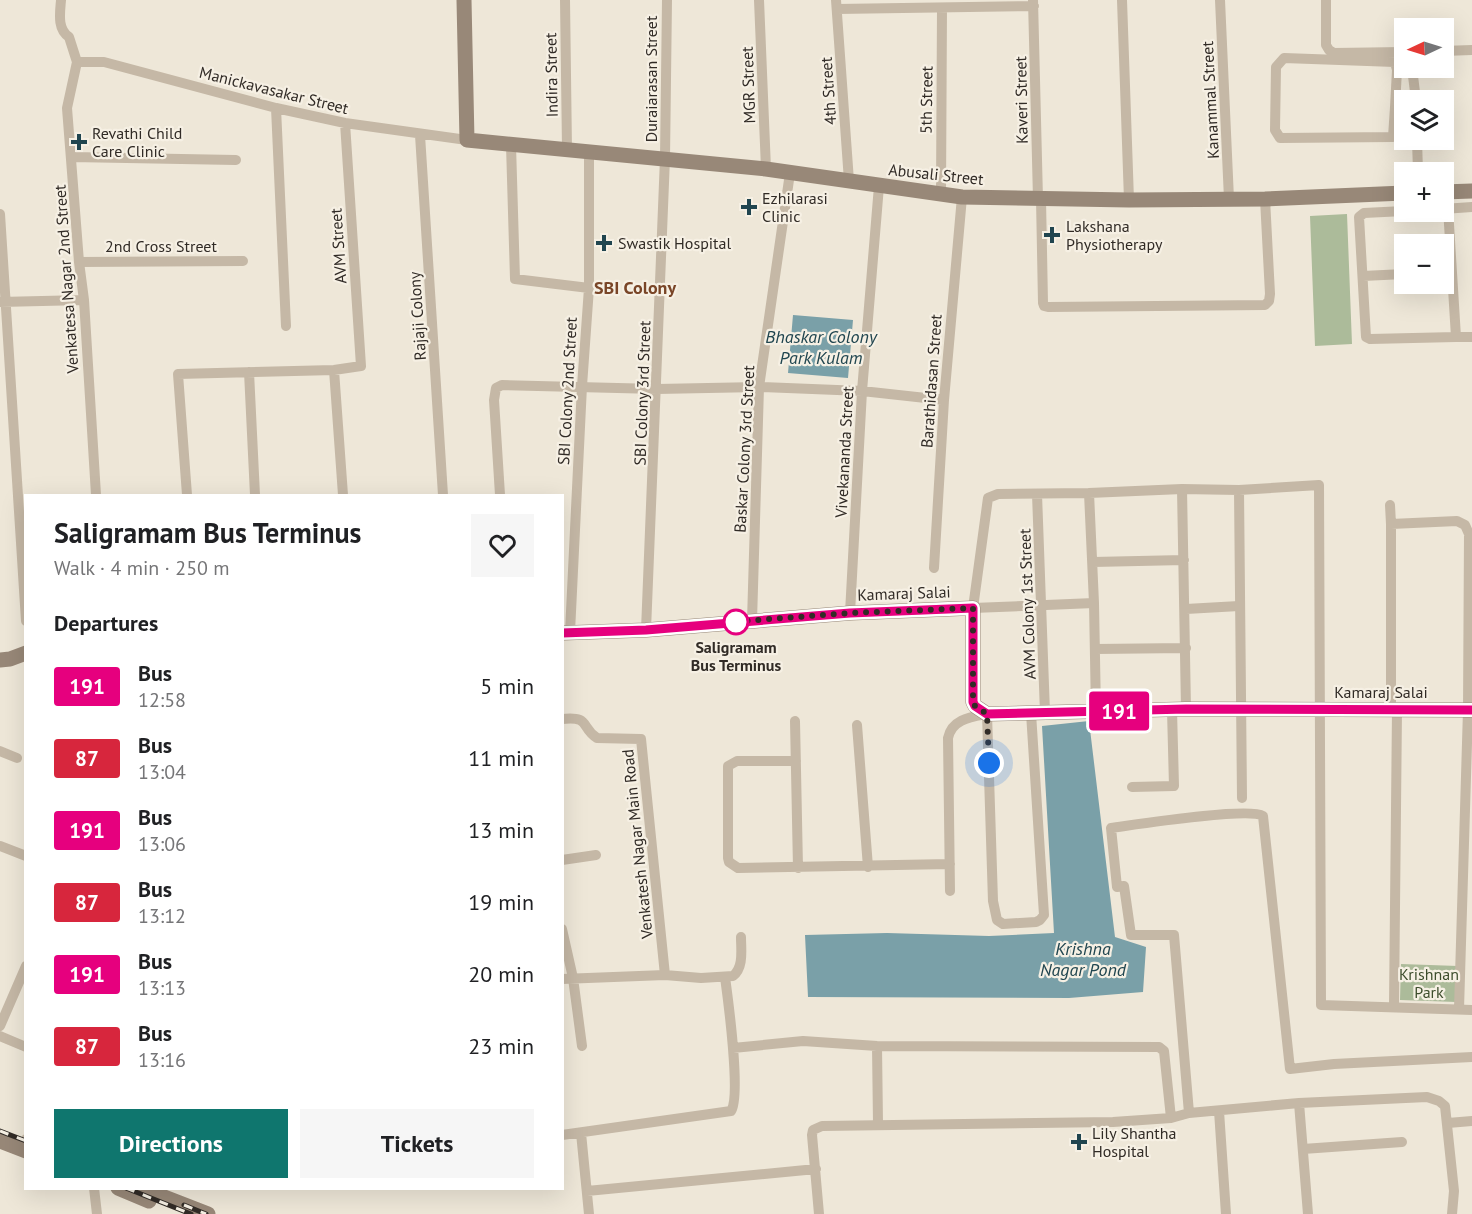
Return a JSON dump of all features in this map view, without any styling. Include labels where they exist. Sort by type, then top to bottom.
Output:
[{"type":"street","points":[[62,0],[61,26],[63,33],[69,37],[77,62]]},
{"type":"street","points":[[464,0],[466,140]]},
{"type":"street","name":"Indira Street","points":[[565,0],[567,149]]},
{"type":"street","name":"Duraiarasan Street","points":[[666,158],[667,0]]},
{"type":"street","name":"MGR Street","points":[[759,0],[766,169]]},
{"type":"street","points":[[1122,0],[1129,200]]},
{"type":"street","name":"Kanammal Street","points":[[1220,0],[1229,199]]},
{"type":"street","points":[[1326,0],[1326,45],[1329,50],[1335,52],[1394,52]]},
{"type":"street","points":[[837,5],[901,4],[942,8],[960,3],[1034,3]]},
{"type":"street","name":"Kaveri Street","points":[[1034,3],[1044,306],[1265,305],[1270,298],[1265,199]]},
{"type":"street","name":"4th Street","points":[[837,5],[849,180]]},
{"type":"street","name":"5th Street","points":[[940,193],[942,8]]},
{"type":"street","points":[[1454,51],[1472,50]]},
{"type":"street","points":[[1284,58],[1395,62],[1400,107],[1393,137],[1280,138],[1275,130],[1276,67],[1284,58]]},
{"type":"street","name":"Manickavasakar Street","points":[[77,62],[104,62],[276,108],[345,123],[466,140]]},
{"type":"street","name":"Venkatesa Nagar 2nd Street","points":[[77,62],[67,108],[84,300],[96,494]]},
{"type":"street","points":[[276,108],[286,326]]},
{"type":"street","name":"AVM Street","points":[[334,370],[361,366],[345,123]]},
{"type":"street","name":"Rajaji Colony","points":[[420,135],[443,494]]},
{"type":"street","name":"Abusali Street","points":[[466,140],[766,169],[962,197],[1129,200],[1265,199],[1394,194]]},
{"type":"street","points":[[511,145],[515,279],[589,288]]},
{"type":"street","name":"SBI Colony 2nd Street","points":[[566,632],[589,288],[588,151]]},
{"type":"street","points":[[72,157],[236,160]]},
{"type":"street","name":"SBI Colony 3rd Street","points":[[646,630],[666,158]]},
{"type":"street","name":"Baskar Colony 3rd Street","points":[[752,621],[759,387],[790,173]]},
{"type":"street","name":"Vivekananda Street","points":[[850,613],[862,391],[879,186]]},
{"type":"street","points":[[1454,192],[1472,191]]},
{"type":"street","name":"Barathidasan Street","points":[[934,568],[944,400],[962,197]]},
{"type":"street","points":[[1454,208],[1472,207]]},
{"type":"street","points":[[1394,212],[1364,213],[1359,220],[1367,338],[1472,337]]},
{"type":"street","points":[[0,214],[3,302],[24,593]]},
{"type":"street","name":"2nd Cross Street","points":[[79,262],[243,261]]},
{"type":"street","points":[[1363,276],[1394,274]]},
{"type":"street","points":[[1451,294],[1456,337]]},
{"type":"street","points":[[3,302],[84,300]]},
{"type":"street","points":[[187,494],[177,374],[334,370],[343,494]]},
{"type":"street","points":[[249,372],[255,494]]},
{"type":"street","points":[[500,494],[494,400],[496,388],[511,384],[657,389],[759,387],[862,391],[944,400]]},
{"type":"street","points":[[1094,603],[973,608],[988,498],[994,494],[1182,489],[1239,490],[1319,485],[1321,1005],[1472,1010]]},
{"type":"street","points":[[1132,787],[1174,786],[1186,648],[1182,489]]},
{"type":"street","points":[[1239,490],[1242,798]]},
{"type":"street","points":[[1089,493],[1096,711]]},
{"type":"street","name":"AVM Colony 1st Street","points":[[988,718],[993,901],[997,920],[1003,924],[1036,922],[1044,915],[1036,716],[1042,604],[1037,494]]},
{"type":"street","points":[[1390,505],[1394,710],[1394,1006]]},
{"type":"street","points":[[1391,524],[1457,521],[1462,522],[1468,530],[1470,710],[1459,1009]]},
{"type":"street","points":[[1093,562],[1184,560]]},
{"type":"street","points":[[1186,609],[1239,606]]},
{"type":"street","name":"Kamaraj Salai","points":[[566,632],[646,630],[850,613],[973,608],[973,702],[988,718],[1096,711],[1179,709],[1470,710]]},
{"type":"street","points":[[1095,649],[1186,648]]},
{"type":"street","points":[[0,660],[24,654]]},
{"type":"street","name":"Venkatesh Nagar Main Road","points":[[564,718],[579,719],[586,723],[592,735],[597,738],[641,739],[665,975]]},
{"type":"street","points":[[950,891],[949,733],[955,724],[965,718],[988,718]]},
{"type":"street","points":[[795,722],[798,868]]},
{"type":"street","points":[[857,725],[868,867]]},
{"type":"street","points":[[0,751],[17,758]]},
{"type":"street","points":[[796,761],[737,761],[728,766],[729,862],[738,868],[950,864]]},
{"type":"street","points":[[1189,1113],[1174,935],[1131,935],[1124,886],[1117,887],[1110,828],[1241,813],[1260,813],[1263,816],[1290,1070],[1334,1064],[1472,1057]]},
{"type":"street","points":[[0,846],[24,855]]},
{"type":"street","points":[[564,860],[596,855]]},
{"type":"street","points":[[568,978],[665,975],[701,978],[734,976],[739,970],[741,937]]},
{"type":"street","points":[[564,945],[568,978],[582,1046]]},
{"type":"street","points":[[0,1026],[24,971]]},
{"type":"street","points":[[564,1135],[731,1111],[735,1102],[733,1048],[725,977]]},
{"type":"street","points":[[0,1036],[24,1046]]},
{"type":"street","points":[[733,1048],[803,1041],[878,1046],[1159,1047],[1164,1051],[1171,1118]]},
{"type":"street","points":[[878,1046],[878,1124]]},
{"type":"street","points":[[819,1214],[813,1130],[822,1126],[1113,1122],[1171,1118],[1189,1113],[1299,1103],[1427,1098],[1439,1101],[1445,1106],[1454,1191],[1452,1214]]},
{"type":"street","points":[[1299,1103],[1308,1214]]},
{"type":"street","points":[[1219,1111],[1226,1214]]},
{"type":"street","points":[[1448,1123],[1472,1121]]},
{"type":"street","points":[[0,1131],[24,1140]]},
{"type":"street","points":[[581,1133],[589,1214]]},
{"type":"street","points":[[0,1141],[24,1150]]},
{"type":"street","points":[[1303,1149],[1402,1142]]},
{"type":"street","points":[[586,1191],[816,1169]]},
{"type":"street","points":[[94,1190],[97,1214]]},
{"type":"street","points":[[130,1190],[149,1193],[208,1214]]},
{"type":"street","points":[[149,1193],[183,1214]]},
{"type":"green space","points":[[1347,214],[1352,344],[1315,346],[1310,216]]},
{"type":"green space","name":"Krishnan Park","points":[[1401,964],[1458,966],[1456,1002],[1400,1000]]},
{"type":"water","name":"Bhaskar Colony Park Kulam","points":[[793,315],[853,320],[848,378],[788,373]]},
{"type":"water","name":"Krishna Nagar Pond","points":[[1089,721],[1115,937],[1146,947],[1143,992],[1069,998],[808,997],[805,935],[887,933],[989,936],[1054,933],[1042,726]]},
{"type":"railway","points":[[0,1131],[24,1140]]},
{"type":"railway","points":[[131,1190],[191,1214]]},
{"type":"railway","points":[[184,1205],[206,1214]]},
{"type":"bus line","name":"191","points":[[564,633],[646,630],[850,613],[973,608],[973,702],[987,714],[1186,709],[1472,710]]},
{"type":"place","name":"Revathi Child Care Clinic","points":[[79,142]]},
{"type":"place","name":"Ezhilarasi Clinic","points":[[749,207]]},
{"type":"place","name":"Lakshana Physiotherapy","points":[[1052,235]]},
{"type":"place","name":"Swastik Hospital","points":[[604,243]]},
{"type":"place","name":"Saligramam Bus Terminus","points":[[736,622]]},
{"type":"place","name":"Lily Shantha Hospital","points":[[1079,1142]]},
{"type":"district","name":"SBI Colony","points":[[635,287]]},
{"type":"route","points":[[736,622],[731,622],[850,613],[973,608],[973,702],[987,714],[989,763]]}]
